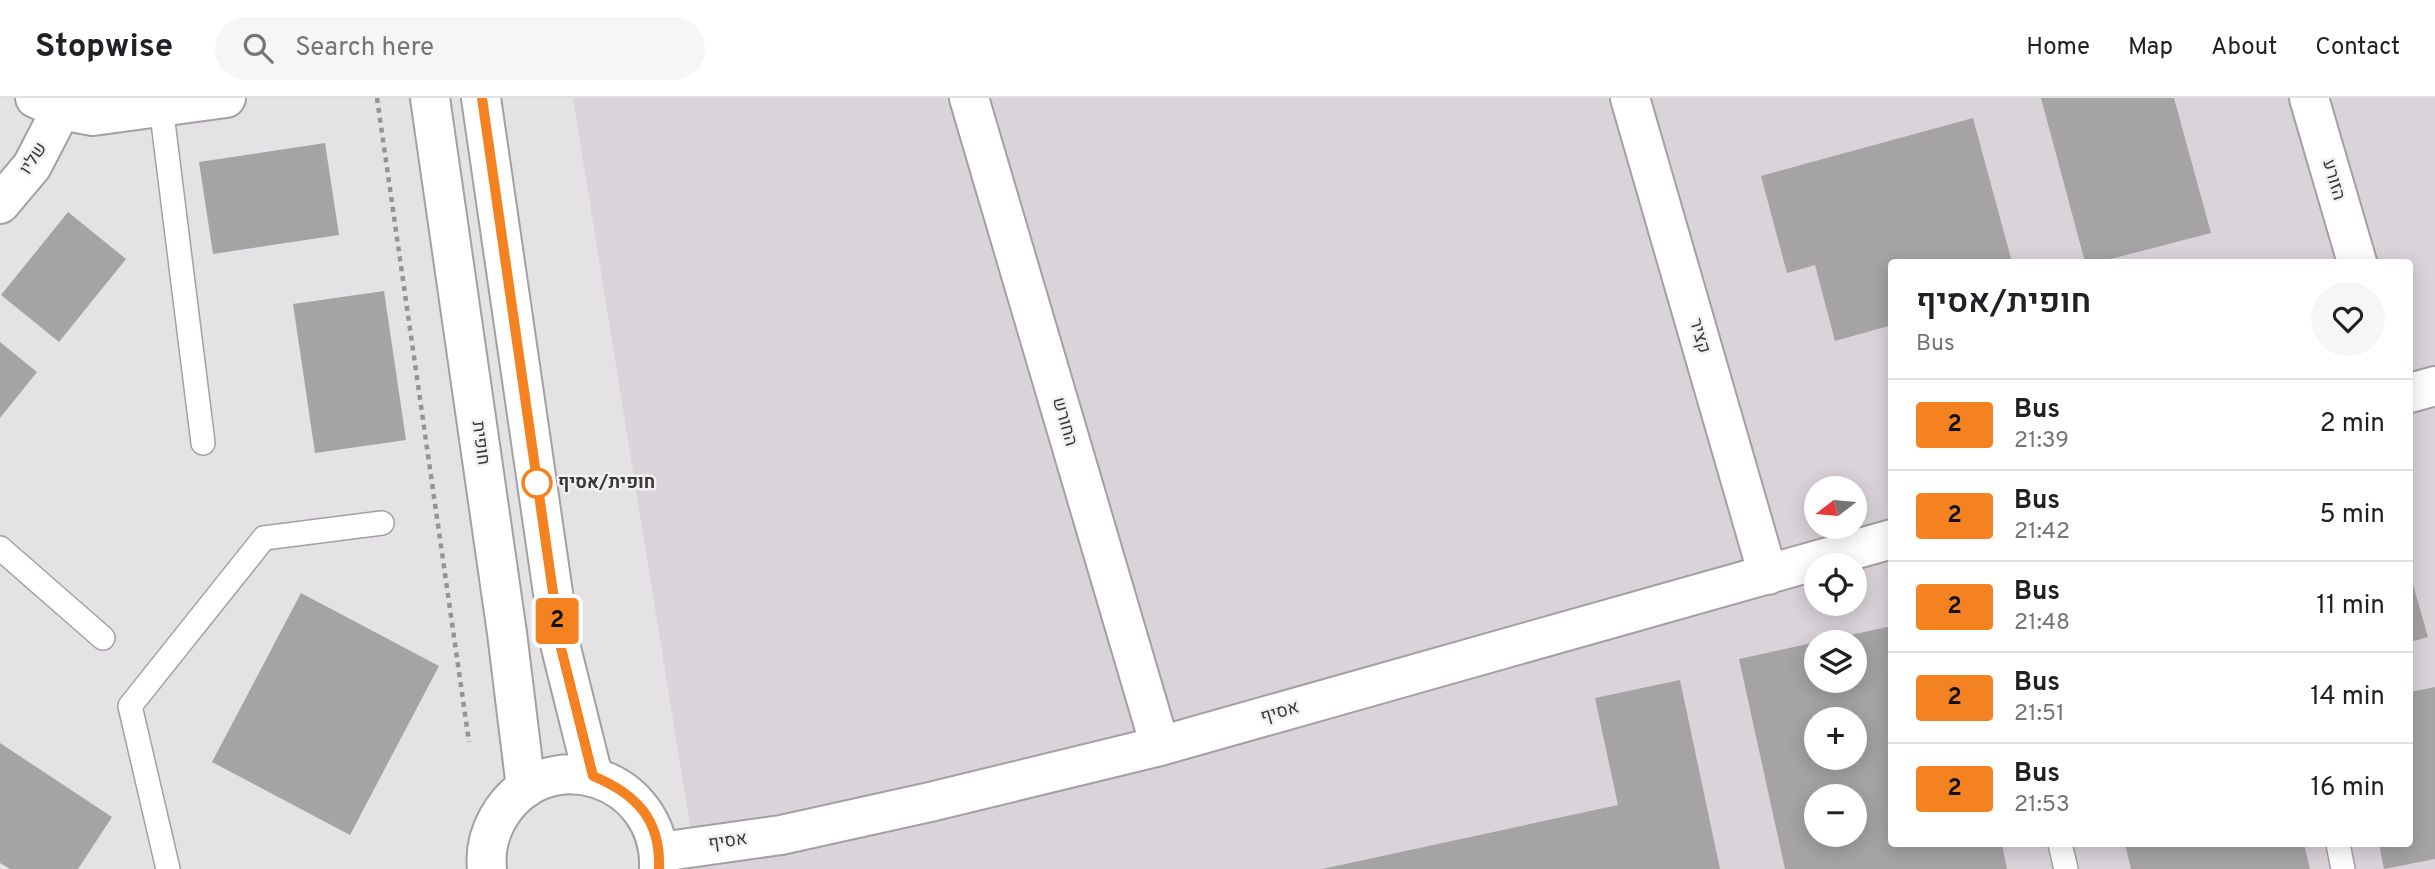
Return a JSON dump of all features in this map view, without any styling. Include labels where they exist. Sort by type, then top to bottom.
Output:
[{"type":"street","points":[[48,104],[93,116],[161,103],[226,98]]},
{"type":"street","name":"חופית","points":[[430,98],[507,633],[526,788]]},
{"type":"street","points":[[481,98],[561,648],[593,776]]},
{"type":"street","name":"החורש","points":[[969,98],[1160,747]]},
{"type":"street","name":"קציר","points":[[1630,98],[1768,575]]},
{"type":"street","name":"הזורע","points":[[2309,98],[2356,259]]},
{"type":"street","name":"שליו","points":[[0,204],[32,166],[48,104]]},
{"type":"street","points":[[2413,392],[2435,386]]},
{"type":"street","name":"אסיף","points":[[660,860],[930,802],[1160,747],[1888,540]]},
{"type":"street","points":[[487,869],[486,858],[491,830],[505,806],[526,788],[547,777],[570,774],[593,776],[618,786],[638,803],[652,826],[660,860]]},
{"type":"lane","points":[[161,103],[203,443]]},
{"type":"lane","points":[[168,869],[130,706],[264,538],[382,523]]},
{"type":"lane","points":[[0,548],[103,638]]},
{"type":"lane","points":[[2061,847],[2066,869]]},
{"type":"lane","points":[[2339,847],[2343,869]]},
{"type":"path","points":[[377,98],[469,741]]},
{"type":"shaded area","points":[[573,98],[2435,98],[2435,869],[697,869]]},
{"type":"building","points":[[2041,98],[2174,98],[2211,233],[2111,259],[2084,259]]},
{"type":"building","points":[[1973,118],[2011,259],[1888,259],[1888,326],[1835,341],[1815,265],[1787,273],[1761,176]]},
{"type":"building","points":[[325,143],[339,235],[213,254],[199,162]]},
{"type":"building","points":[[68,212],[126,259],[59,342],[1,295]]},
{"type":"building","points":[[384,291],[406,440],[315,453],[293,304]]},
{"type":"building","points":[[0,342],[37,372],[0,418]]},
{"type":"building","points":[[2413,584],[2428,637],[2413,641]]},
{"type":"building","points":[[301,593],[439,666],[350,835],[212,762]]},
{"type":"building","points":[[1888,627],[1888,847],[2003,847],[2007,869],[1785,869],[1739,659],[1804,645],[1804,693],[1867,693],[1867,631]]},
{"type":"building","points":[[1680,680],[1720,869],[1322,869],[1618,805],[1595,698]]},
{"type":"building","points":[[2435,687],[2435,859],[2384,869],[2380,847],[2413,847],[2413,691]]},
{"type":"building","points":[[0,743],[112,817],[78,869],[10,869],[0,863]]},
{"type":"building","points":[[2126,847],[2305,847],[2310,869],[2131,869]]},
{"type":"bus line","name":"2","points":[[482,98],[561,648],[593,776],[618,786],[638,803],[652,826],[660,852],[659,869]]},
{"type":"place","name":"חופית/אסיף","points":[[537,483]]}]
